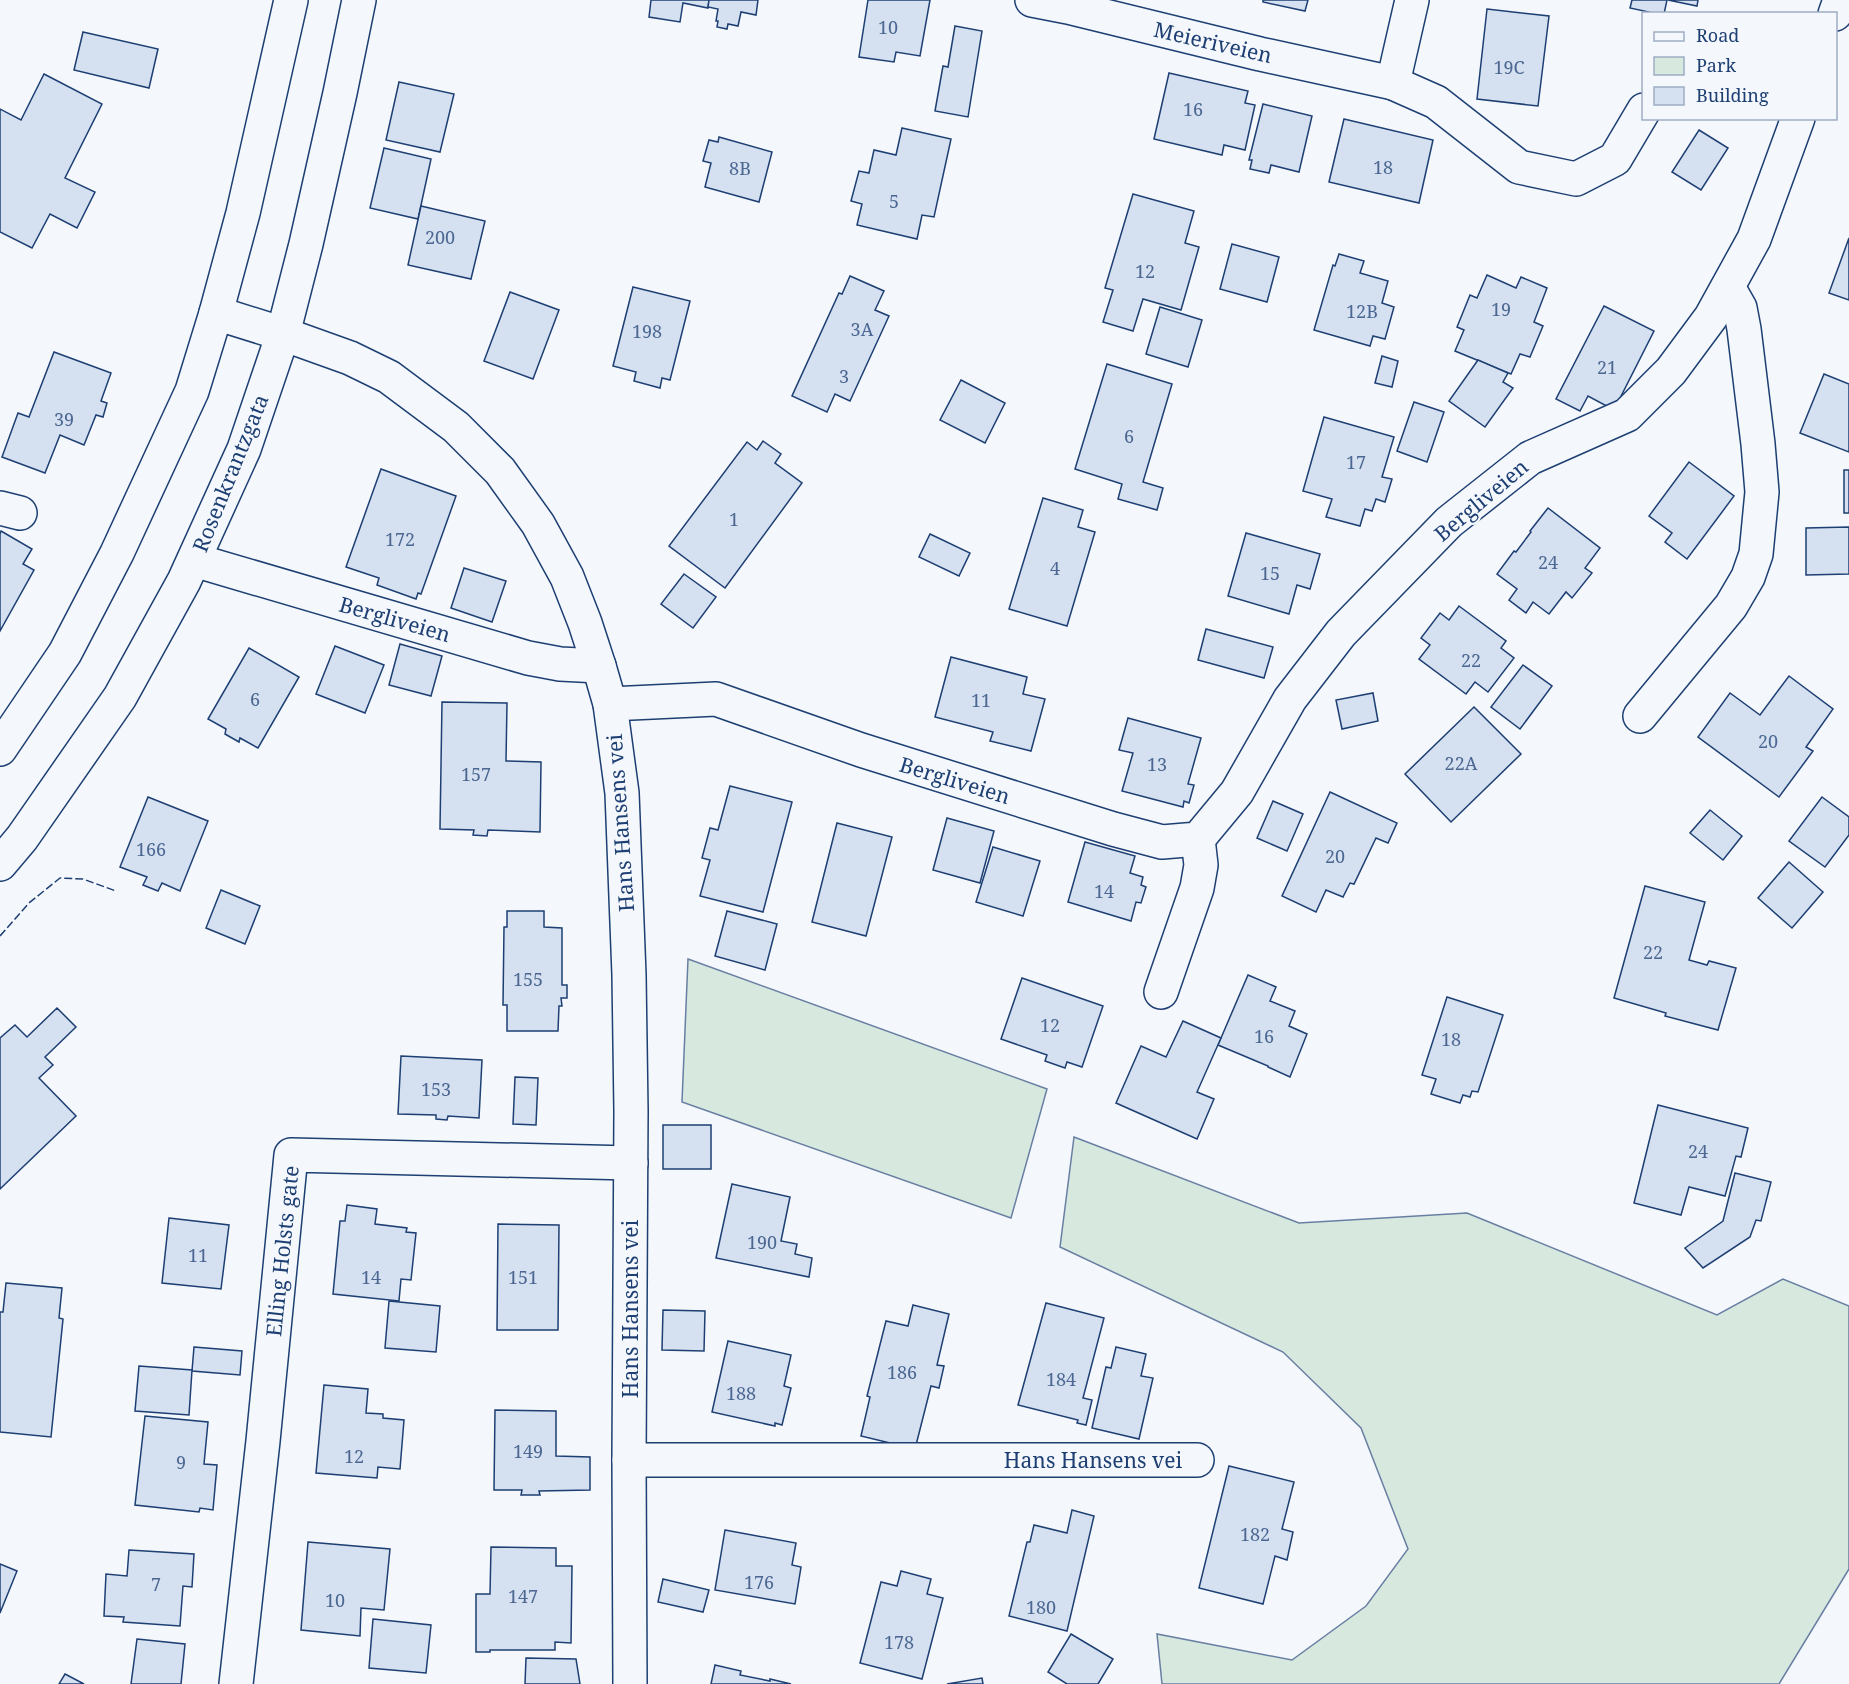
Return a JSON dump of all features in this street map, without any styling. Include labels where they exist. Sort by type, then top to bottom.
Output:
[{"type":"main road","points":[[0,749],[64,653],[117,553],[192,391],[243,213],[291,0]]},
{"type":"main road","name":"Rosenkrantzgata","points":[[0,864],[22,838],[120,698],[194,560],[244,450],[283,334],[309,232],[359,0]]},
{"type":"main road","name":"Meieriveien","points":[[1032,0],[1393,83],[1436,102],[1519,167],[1576,179],[1615,159],[1642,113]]},
{"type":"main road","points":[[1393,83],[1412,0]]},
{"type":"main road","name":"Bergliveien","points":[[610,704],[716,699],[861,750],[1113,830],[1162,842],[1198,838],[1237,792],[1290,699],[1341,633],[1449,522],[1530,458],[1627,415],[1671,371],[1711,317],[1754,238],[1797,120]]},
{"type":"main road","points":[[1640,716],[1731,606],[1749,577],[1756,554],[1762,492],[1758,444],[1740,308],[1728,287]]},
{"type":"main road","name":"Hans Hansens vei","points":[[216,313],[350,358],[389,377],[456,427],[500,471],[537,524],[567,577],[610,704],[622,793],[629,975],[630,1684]]},
{"type":"main road","name":"Bergliveien","points":[[194,560],[528,658],[560,664],[598,666]]},
{"type":"main road","points":[[1161,992],[1197,888],[1201,865],[1198,838]]},
{"type":"main road","name":"Elling Holsts gate","points":[[236,1684],[291,1155],[631,1163]]},
{"type":"main road","name":"Hans Hansens vei","points":[[628,1460],[1197,1460]]},
{"type":"green space","points":[[688,959],[1047,1089],[1011,1218],[682,1102]]},
{"type":"green space","points":[[1074,1137],[1299,1223],[1467,1213],[1717,1315],[1783,1279],[1849,1306],[1849,1569],[1779,1684],[1162,1684],[1157,1634],[1292,1660],[1366,1606],[1408,1549],[1361,1428],[1283,1352],[1060,1247]]},
{"type":"building","points":[[651,0],[709,0],[708,8],[683,3],[680,22],[649,17]]},
{"type":"building","points":[[709,0],[758,0],[756,15],[741,12],[738,26],[728,24],[727,29],[717,27],[718,9],[708,7]]},
{"type":"building","points":[[868,0],[930,0],[920,56],[896,52],[894,62],[859,57]]},
{"type":"building","points":[[1263,0],[1308,0],[1305,11],[1263,2]]},
{"type":"building","points":[[1632,0],[1667,0],[1664,12],[1630,8]]},
{"type":"building","points":[[1668,0],[1698,0],[1697,6]]},
{"type":"building","points":[[1487,9],[1549,16],[1538,106],[1477,99]]},
{"type":"building","points":[[955,26],[982,31],[968,117],[935,111],[943,66],[948,67]]},
{"type":"building","points":[[83,32],[158,49],[149,88],[74,70]]},
{"type":"building","points":[[1169,73],[1248,91],[1245,103],[1255,105],[1245,150],[1224,145],[1222,155],[1154,139]]},
{"type":"building","points":[[44,74],[102,104],[65,178],[95,192],[77,228],[50,214],[32,248],[0,232],[0,109],[21,120]]},
{"type":"building","points":[[399,82],[454,94],[440,152],[386,140]]},
{"type":"building","points":[[1263,104],[1312,116],[1299,172],[1271,165],[1269,173],[1250,169],[1252,160],[1249,160]]},
{"type":"building","points":[[1344,119],[1433,140],[1419,203],[1329,182]]},
{"type":"building","points":[[902,128],[951,139],[934,217],[922,215],[917,239],[857,225],[862,204],[851,201],[859,171],[869,173],[874,150],[896,155]]},
{"type":"building","points":[[1699,130],[1728,148],[1701,190],[1672,172]]},
{"type":"building","points":[[719,137],[772,152],[759,202],[705,187],[711,163],[703,161],[709,140],[718,142]]},
{"type":"building","points":[[384,148],[431,159],[418,219],[370,208]]},
{"type":"building","points":[[1133,194],[1194,211],[1185,243],[1199,247],[1181,310],[1143,299],[1133,331],[1103,322],[1113,290],[1105,288]]},
{"type":"building","points":[[421,206],[485,221],[471,279],[408,265]]},
{"type":"building","points":[[1849,238],[1849,300],[1829,293]]},
{"type":"building","points":[[1232,244],[1279,257],[1267,302],[1220,289]]},
{"type":"building","points":[[1339,254],[1364,261],[1360,273],[1388,281],[1382,303],[1394,307],[1385,339],[1373,336],[1370,346],[1314,330],[1333,265],[1335,266]]},
{"type":"building","points":[[1487,275],[1516,288],[1521,277],[1547,288],[1534,322],[1543,326],[1530,357],[1520,354],[1511,374],[1455,351],[1464,330],[1457,327],[1470,295],[1477,298]]},
{"type":"building","points":[[850,276],[884,291],[875,310],[889,316],[850,401],[835,394],[827,412],[792,396],[839,293],[842,294]]},
{"type":"building","points":[[633,287],[690,301],[670,380],[662,378],[660,388],[634,381],[636,372],[613,366]]},
{"type":"building","points":[[510,292],[559,310],[533,379],[484,361]]},
{"type":"building","points":[[1604,306],[1654,331],[1614,410],[1588,396],[1580,411],[1556,399]]},
{"type":"building","points":[[1160,307],[1202,320],[1188,367],[1146,354]]},
{"type":"building","points":[[54,352],[111,373],[101,401],[107,403],[103,417],[96,415],[84,445],[60,435],[45,473],[2,457],[18,413],[29,417]]},
{"type":"building","points":[[1382,356],[1398,361],[1392,387],[1375,383]]},
{"type":"building","points":[[1478,360],[1508,373],[1503,382],[1513,388],[1485,427],[1449,401]]},
{"type":"building","points":[[1107,364],[1172,384],[1143,482],[1163,488],[1157,510],[1118,499],[1122,484],[1075,469]]},
{"type":"building","points":[[1824,374],[1849,384],[1849,452],[1800,433]]},
{"type":"building","points":[[961,380],[1005,403],[985,443],[940,420]]},
{"type":"building","points":[[1414,402],[1444,412],[1427,462],[1397,451]]},
{"type":"building","points":[[1324,417],[1394,437],[1382,477],[1392,479],[1385,502],[1376,499],[1372,511],[1365,509],[1360,526],[1326,517],[1332,499],[1303,491]]},
{"type":"building","points":[[763,441],[781,454],[775,463],[802,483],[725,588],[669,546],[747,442],[757,450]]},
{"type":"building","points":[[1689,462],[1734,496],[1687,559],[1665,542],[1672,533],[1649,516]]},
{"type":"building","points":[[381,469],[456,496],[421,594],[418,593],[416,599],[377,585],[379,578],[346,567]]},
{"type":"building","points":[[1844,470],[1849,470],[1849,513],[1844,513]]},
{"type":"building","points":[[1043,498],[1083,510],[1078,527],[1095,532],[1067,626],[1009,609]]},
{"type":"building","points":[[1548,508],[1600,548],[1585,568],[1592,573],[1572,598],[1566,592],[1549,614],[1533,602],[1526,613],[1509,600],[1517,589],[1497,574]]},
{"type":"building","points":[[1849,527],[1849,574],[1806,575],[1806,528]]},
{"type":"building","points":[[1,531],[32,549],[23,564],[34,570],[0,631],[0,534]]},
{"type":"building","points":[[1246,533],[1320,554],[1310,589],[1297,585],[1289,614],[1228,596]]},
{"type":"building","points":[[930,534],[970,553],[959,576],[919,557]]},
{"type":"building","points":[[464,568],[506,581],[492,622],[451,608]]},
{"type":"building","points":[[684,574],[716,597],[693,628],[661,604]]},
{"type":"building","points":[[1459,606],[1506,641],[1501,648],[1514,658],[1488,692],[1475,682],[1466,694],[1419,659],[1430,645],[1421,638],[1440,613],[1449,620]]},
{"type":"building","points":[[1206,629],[1273,647],[1264,678],[1198,660]]},
{"type":"building","points":[[400,644],[442,656],[431,696],[389,685]]},
{"type":"building","points":[[335,646],[384,665],[365,713],[316,694]]},
{"type":"building","points":[[249,648],[299,677],[258,748],[240,738],[239,742],[225,734],[226,729],[208,719]]},
{"type":"building","points":[[951,657],[1027,677],[1023,694],[1045,699],[1031,751],[990,741],[993,732],[935,717]]},
{"type":"building","points":[[1523,665],[1552,686],[1520,729],[1491,707]]},
{"type":"building","points":[[1789,676],[1833,709],[1806,747],[1813,751],[1779,797],[1698,737],[1730,693],[1760,715]]},
{"type":"building","points":[[1373,693],[1378,721],[1342,729],[1336,700]]},
{"type":"building","points":[[442,702],[507,703],[506,761],[541,762],[540,832],[488,830],[487,836],[473,835],[474,830],[440,829]]},
{"type":"building","points":[[1474,707],[1521,754],[1451,822],[1405,774]]},
{"type":"building","points":[[1128,718],[1201,738],[1188,784],[1194,785],[1189,803],[1184,801],[1183,807],[1122,791],[1133,753],[1119,750]]},
{"type":"building","points":[[730,786],[792,802],[763,912],[700,896],[710,860],[702,858],[710,828],[718,830]]},
{"type":"building","points":[[1330,792],[1397,823],[1388,843],[1376,838],[1354,884],[1350,883],[1343,897],[1326,890],[1316,912],[1282,896]]},
{"type":"building","points":[[148,797],[208,821],[180,891],[162,883],[158,891],[143,885],[147,877],[120,867]]},
{"type":"building","points":[[1822,797],[1849,817],[1849,835],[1825,867],[1789,841]]},
{"type":"building","points":[[1273,801],[1303,814],[1287,851],[1257,838]]},
{"type":"building","points":[[1710,810],[1742,836],[1723,860],[1690,833]]},
{"type":"building","points":[[947,818],[994,831],[980,883],[933,870]]},
{"type":"building","points":[[837,823],[892,837],[866,936],[812,922]]},
{"type":"building","points":[[1085,842],[1135,856],[1130,873],[1143,877],[1141,885],[1146,887],[1141,903],[1136,902],[1131,921],[1068,902]]},
{"type":"building","points":[[993,847],[1040,861],[1023,916],[976,902]]},
{"type":"building","points":[[1789,862],[1823,892],[1792,928],[1758,898]]},
{"type":"building","points":[[1645,886],[1705,902],[1689,960],[1707,965],[1709,961],[1736,968],[1718,1030],[1665,1016],[1666,1013],[1614,998]]},
{"type":"building","points":[[221,890],[260,906],[245,944],[206,928]]},
{"type":"building","points":[[507,911],[544,911],[544,927],[562,928],[562,985],[567,985],[567,998],[561,998],[558,1031],[507,1031],[507,1005],[503,1005],[504,927],[507,927]]},
{"type":"building","points":[[727,911],[777,924],[765,970],[715,956]]},
{"type":"building","points":[[1248,975],[1276,987],[1270,1001],[1295,1011],[1289,1026],[1307,1034],[1290,1077],[1218,1045]]},
{"type":"building","points":[[1022,978],[1103,1006],[1082,1067],[1067,1062],[1065,1068],[1045,1061],[1047,1055],[1001,1039]]},
{"type":"building","points":[[1447,997],[1503,1015],[1478,1092],[1472,1091],[1470,1097],[1463,1095],[1460,1103],[1431,1094],[1436,1079],[1422,1075]]},
{"type":"building","points":[[57,1008],[76,1027],[45,1057],[53,1065],[39,1078],[76,1116],[0,1189],[0,1038],[15,1025],[27,1037]]},
{"type":"building","points":[[1183,1021],[1221,1038],[1197,1092],[1214,1099],[1197,1139],[1116,1103],[1141,1046],[1166,1057]]},
{"type":"building","points":[[401,1056],[482,1060],[479,1118],[448,1116],[447,1120],[436,1119],[436,1115],[398,1114]]},
{"type":"building","points":[[515,1077],[538,1078],[536,1125],[513,1124]]},
{"type":"building","points":[[1658,1105],[1748,1128],[1741,1157],[1736,1156],[1725,1196],[1689,1187],[1681,1215],[1634,1203]]},
{"type":"building","points":[[663,1125],[711,1125],[711,1169],[663,1169]]},
{"type":"building","points":[[1735,1173],[1771,1182],[1761,1221],[1756,1220],[1750,1237],[1703,1268],[1685,1248],[1723,1221]]},
{"type":"building","points":[[732,1184],[790,1197],[781,1241],[797,1244],[795,1254],[812,1258],[809,1277],[716,1258]]},
{"type":"building","points":[[347,1205],[377,1209],[375,1224],[407,1228],[406,1232],[416,1233],[411,1280],[401,1279],[399,1301],[333,1294],[340,1221],[345,1221]]},
{"type":"building","points":[[169,1218],[229,1225],[221,1289],[162,1283]]},
{"type":"building","points":[[498,1224],[559,1225],[558,1330],[497,1330]]},
{"type":"building","points":[[6,1283],[62,1288],[59,1318],[63,1319],[51,1437],[0,1432],[0,1312],[3,1312]]},
{"type":"building","points":[[389,1301],[440,1306],[436,1352],[385,1348]]},
{"type":"building","points":[[1046,1303],[1104,1318],[1083,1398],[1092,1400],[1086,1425],[1077,1423],[1078,1420],[1018,1405]]},
{"type":"building","points":[[913,1305],[949,1314],[937,1365],[944,1366],[939,1388],[931,1386],[915,1449],[861,1436],[870,1397],[867,1396],[886,1321],[908,1326]]},
{"type":"building","points":[[663,1310],[705,1311],[704,1351],[662,1350]]},
{"type":"building","points":[[728,1341],[791,1355],[784,1386],[791,1388],[782,1425],[775,1423],[775,1426],[712,1412]]},
{"type":"building","points":[[194,1347],[242,1351],[240,1375],[192,1371]]},
{"type":"building","points":[[1116,1347],[1146,1354],[1141,1376],[1153,1378],[1139,1439],[1092,1428],[1106,1367],[1111,1368]]},
{"type":"building","points":[[139,1366],[192,1370],[189,1415],[135,1411]]},
{"type":"building","points":[[324,1385],[368,1389],[366,1413],[383,1414],[383,1418],[404,1420],[400,1469],[378,1467],[377,1478],[316,1473]]},
{"type":"building","points":[[495,1410],[556,1411],[556,1456],[590,1457],[590,1490],[539,1491],[540,1495],[521,1495],[522,1490],[494,1490]]},
{"type":"building","points":[[145,1416],[208,1422],[204,1464],[217,1465],[213,1510],[200,1508],[199,1512],[135,1505]]},
{"type":"building","points":[[1229,1466],[1294,1482],[1282,1529],[1293,1532],[1287,1560],[1275,1556],[1263,1604],[1199,1588]]},
{"type":"building","points":[[1072,1510],[1094,1516],[1067,1631],[1009,1616],[1027,1542],[1030,1542],[1034,1525],[1067,1533]]},
{"type":"building","points":[[725,1530],[796,1543],[792,1565],[801,1567],[795,1604],[715,1590]]},
{"type":"building","points":[[308,1542],[390,1549],[384,1610],[361,1608],[360,1636],[301,1630]]},
{"type":"building","points":[[491,1547],[556,1548],[556,1566],[572,1566],[571,1643],[555,1642],[555,1650],[476,1652],[476,1594],[490,1594]]},
{"type":"building","points":[[129,1550],[194,1554],[192,1587],[183,1586],[180,1626],[123,1622],[124,1617],[104,1616],[106,1574],[127,1576]]},
{"type":"building","points":[[0,1564],[17,1571],[0,1613]]},
{"type":"building","points":[[901,1571],[931,1579],[927,1594],[943,1598],[922,1679],[860,1663],[881,1582],[897,1586]]},
{"type":"building","points":[[663,1579],[709,1590],[703,1612],[658,1602]]},
{"type":"building","points":[[373,1619],[431,1625],[426,1673],[369,1668]]},
{"type":"building","points":[[1071,1634],[1113,1659],[1098,1684],[1067,1684],[1048,1672]]},
{"type":"building","points":[[137,1639],[185,1644],[181,1684],[131,1684]]},
{"type":"building","points":[[526,1658],[576,1659],[580,1684],[525,1684]]},
{"type":"building","points":[[715,1665],[741,1671],[740,1675],[791,1684],[711,1684]]},
{"type":"building","points":[[65,1674],[84,1684],[59,1684]]},
{"type":"building","points":[[982,1678],[983,1684],[947,1684]]},
{"type":"fence","points":[[0,936],[29,903],[60,878],[83,879],[116,891]]}]
